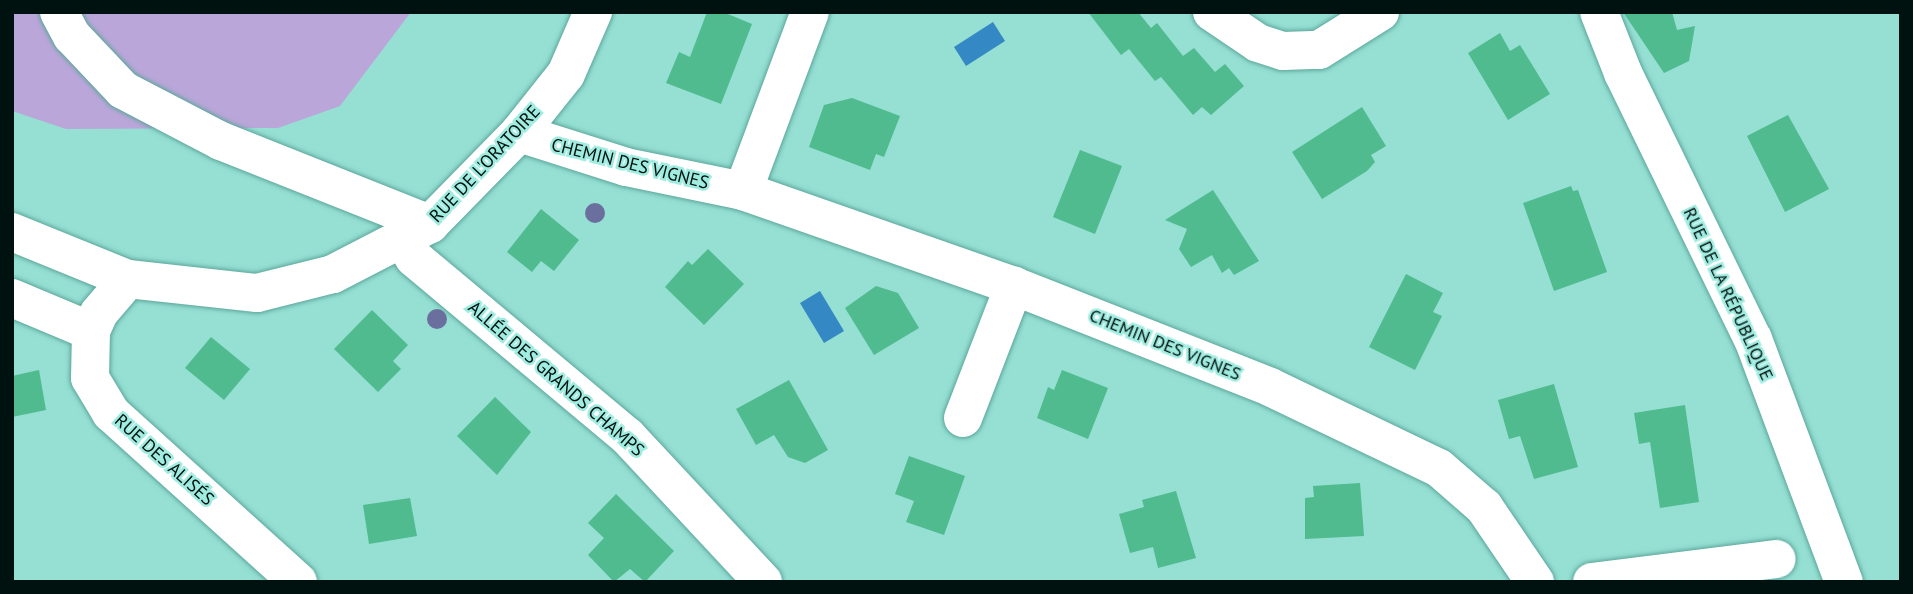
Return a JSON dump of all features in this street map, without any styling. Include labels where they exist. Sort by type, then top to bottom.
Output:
[{"type":"street","points":[[59,12],[72,36],[123,89],[221,141],[416,233]]},
{"type":"street","name":"RUE DE L'ORATOIRE","points":[[12,232],[128,279],[257,293],[333,274],[416,233],[519,133],[566,74],[593,12]]},
{"type":"street","points":[[743,191],[810,12]]},
{"type":"street","points":[[1212,12],[1258,43],[1283,51],[1319,50],[1380,12]]},
{"type":"street","name":"RUE DE LA RÉPUBLIQUE","points":[[1599,12],[1623,73],[1753,339],[1844,582]]},
{"type":"street","name":"CHEMIN DES VIGNES","points":[[519,133],[626,167],[743,191],[1014,286],[1270,387],[1439,468],[1484,507],[1535,582]]},
{"type":"street","name":"ALLÉE DES GRANDS CHAMPS","points":[[416,233],[414,258],[628,437],[763,582]]},
{"type":"street","name":"RUE DES ALISÉS","points":[[128,279],[99,313],[92,331],[90,378],[111,413],[298,582]]},
{"type":"street","points":[[963,418],[1014,286]]},
{"type":"street","points":[[12,298],[92,331]]},
{"type":"street","points":[[1592,582],[1777,559]]},
{"type":"shaded area","points":[[12,12],[411,12],[340,106],[278,128],[66,129],[12,111]]},
{"type":"water","points":[[993,22],[1005,41],[966,66],[954,47]]},
{"type":"water","points":[[820,291],[844,331],[824,343],[800,303]]},
{"type":"building","points":[[707,12],[723,12],[752,24],[721,104],[666,83],[679,52],[690,57]]},
{"type":"building","points":[[1088,12],[1138,12],[1151,28],[1157,23],[1183,56],[1194,48],[1215,72],[1225,64],[1244,86],[1211,115],[1202,107],[1193,115],[1161,77],[1155,81],[1129,49],[1121,55]]},
{"type":"building","points":[[1623,12],[1672,12],[1677,30],[1695,26],[1689,61],[1664,73]]},
{"type":"building","points":[[1500,33],[1510,51],[1520,45],[1550,94],[1508,120],[1468,53]]},
{"type":"building","points":[[852,98],[900,116],[884,157],[876,154],[870,170],[809,147],[824,105]]},
{"type":"building","points":[[1362,107],[1386,146],[1371,155],[1375,162],[1367,171],[1322,199],[1292,152]]},
{"type":"building","points":[[1788,115],[1829,189],[1785,212],[1747,136]]},
{"type":"building","points":[[1080,150],[1122,166],[1095,234],[1053,217]]},
{"type":"building","points":[[1571,186],[1573,191],[1578,190],[1607,272],[1554,291],[1523,203]]},
{"type":"building","points":[[1213,190],[1259,261],[1234,275],[1229,268],[1222,273],[1212,255],[1191,267],[1179,249],[1187,229],[1165,220]]},
{"type":"building","points":[[541,209],[579,240],[554,271],[541,261],[532,272],[507,252]]},
{"type":"building","points":[[708,249],[744,284],[704,325],[665,287],[688,261],[692,265]]},
{"type":"building","points":[[1406,274],[1443,293],[1433,312],[1442,316],[1415,370],[1369,347]]},
{"type":"building","points":[[876,286],[898,293],[919,328],[874,355],[845,308]]},
{"type":"building","points":[[372,310],[408,345],[393,361],[401,369],[378,392],[334,349]]},
{"type":"building","points":[[211,337],[250,369],[224,400],[185,368]]},
{"type":"building","points":[[39,370],[46,410],[12,417],[12,376]]},
{"type":"building","points":[[1062,370],[1108,388],[1088,439],[1037,418],[1048,387],[1054,390]]},
{"type":"building","points":[[789,380],[828,450],[805,463],[788,457],[774,435],[756,445],[736,409]]},
{"type":"building","points":[[1554,384],[1578,467],[1534,479],[1520,436],[1509,439],[1498,400]]},
{"type":"building","points":[[495,397],[531,432],[497,475],[457,436]]},
{"type":"building","points":[[1685,405],[1699,502],[1660,508],[1650,442],[1639,444],[1634,413]]},
{"type":"building","points":[[909,456],[965,476],[944,535],[906,522],[914,501],[895,494]]},
{"type":"building","points":[[1360,483],[1364,536],[1305,539],[1305,498],[1314,497],[1313,486]]},
{"type":"building","points":[[1176,491],[1196,558],[1158,568],[1153,547],[1130,553],[1119,514],[1144,507],[1142,500]]},
{"type":"building","points":[[616,494],[674,551],[645,582],[630,569],[614,582],[588,555],[604,538],[588,523]]},
{"type":"building","points":[[410,498],[417,536],[369,544],[363,505]]}]
